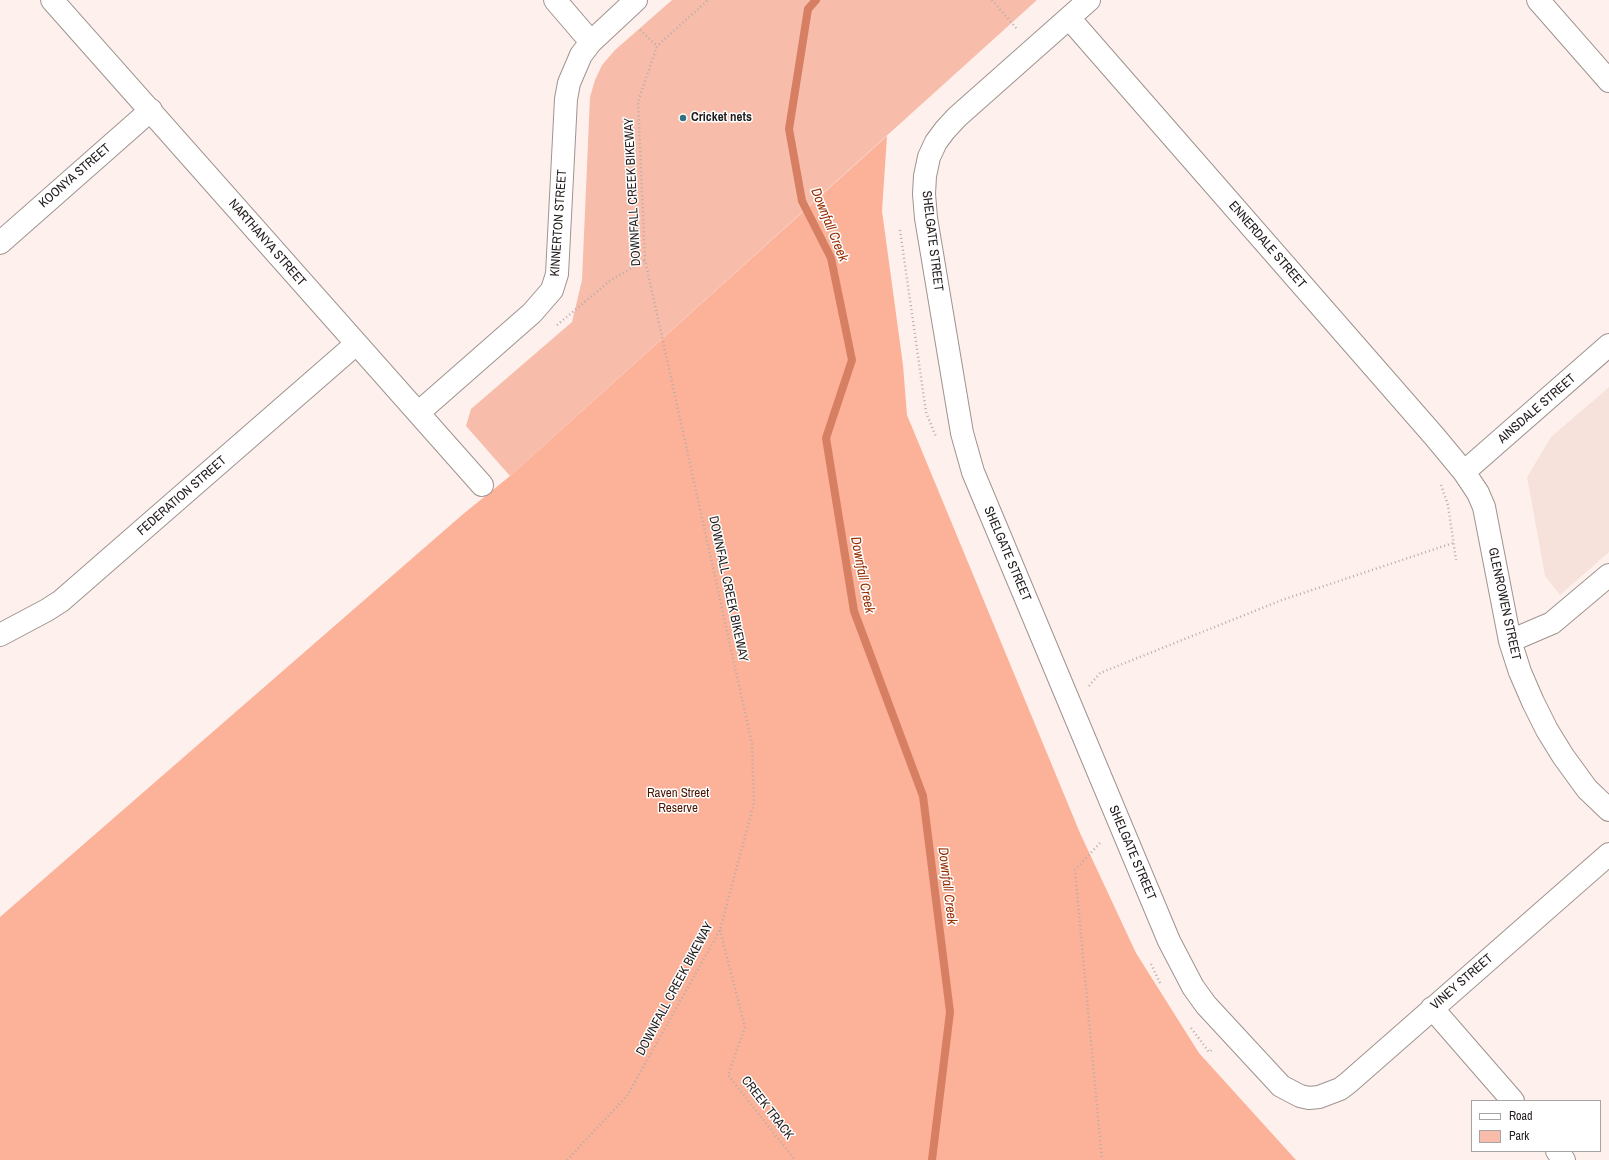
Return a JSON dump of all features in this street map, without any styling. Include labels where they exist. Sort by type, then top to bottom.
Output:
[{"type":"street","name":"NARTHANYA STREET","points":[[52,0],[482,485]]},
{"type":"street","points":[[555,0],[591,42]]},
{"type":"street","name":"KINNERTON STREET","points":[[418,413],[532,313],[552,290],[557,274],[566,99],[569,83],[580,56],[591,42],[636,0]]},
{"type":"street","name":"SHELGATE STREET","points":[[1089,0],[957,117],[936,142],[929,156],[925,176],[924,194],[926,218],[965,447],[979,487],[1169,941],[1180,964],[1193,987],[1206,1005],[1281,1086],[1300,1096],[1309,1098]]},
{"type":"street","points":[[1538,0],[1609,81]]},
{"type":"street","name":"ENNERDALE STREET","points":[[1069,18],[1420,419],[1464,472]]},
{"type":"street","name":"KOONYA STREET","points":[[0,243],[151,110]]},
{"type":"street","name":"FEDERATION STREET","points":[[0,635],[47,610],[67,596],[356,344]]},
{"type":"street","name":"AINSDALE STREET","points":[[1464,472],[1609,345]]},
{"type":"street","name":"GLENROWEN STREET","points":[[1464,472],[1478,493],[1484,507],[1510,641],[1522,678],[1547,730],[1563,756],[1587,789],[1609,810]]},
{"type":"street","points":[[1510,641],[1552,623],[1609,575]]},
{"type":"street","name":"VINEY STREET","points":[[1309,1098],[1319,1098],[1344,1086],[1609,854]]},
{"type":"street","points":[[1432,1008],[1512,1100]]},
{"type":"street","points":[[1558,1152],[1564,1160]]},
{"type":"path","name":"DOWNFALL CREEK BIKEWAY","points":[[567,1160],[627,1096],[720,930],[754,803],[752,744],[645,260],[638,102],[657,46],[708,0]]},
{"type":"path","points":[[992,0],[1018,30]]},
{"type":"path","points":[[1439,481],[1448,505],[1456,560]]},
{"type":"path","points":[[1088,687],[1100,673],[1282,600],[1453,543]]},
{"type":"path","points":[[1101,843],[1097,849],[1074,870],[1102,1160]]},
{"type":"path","name":"CREEK TRACK","points":[[720,930],[745,1027],[728,1075],[795,1160]]},
{"type":"shaded area","points":[[1609,387],[1609,552],[1560,595],[1545,576],[1527,477],[1551,437]]},
{"type":"green space","points":[[672,0],[1037,0],[510,476],[466,426],[471,409],[572,322],[582,280],[590,97],[595,80],[602,65],[615,50]]},
{"type":"green space","name":"Raven Street Reserve","points":[[887,136],[882,211],[903,365],[907,415],[1080,833],[1136,953],[1199,1053],[1296,1160],[0,1160],[0,917],[462,515],[510,476]]},
{"type":"waterway","name":"Downfall Creek","points":[[816,0],[808,9],[789,129],[802,201],[831,258],[852,360],[826,438],[854,611],[923,796],[950,1012],[932,1160]]},
{"type":"place","name":"Cricket nets","points":[[683,118]]}]
